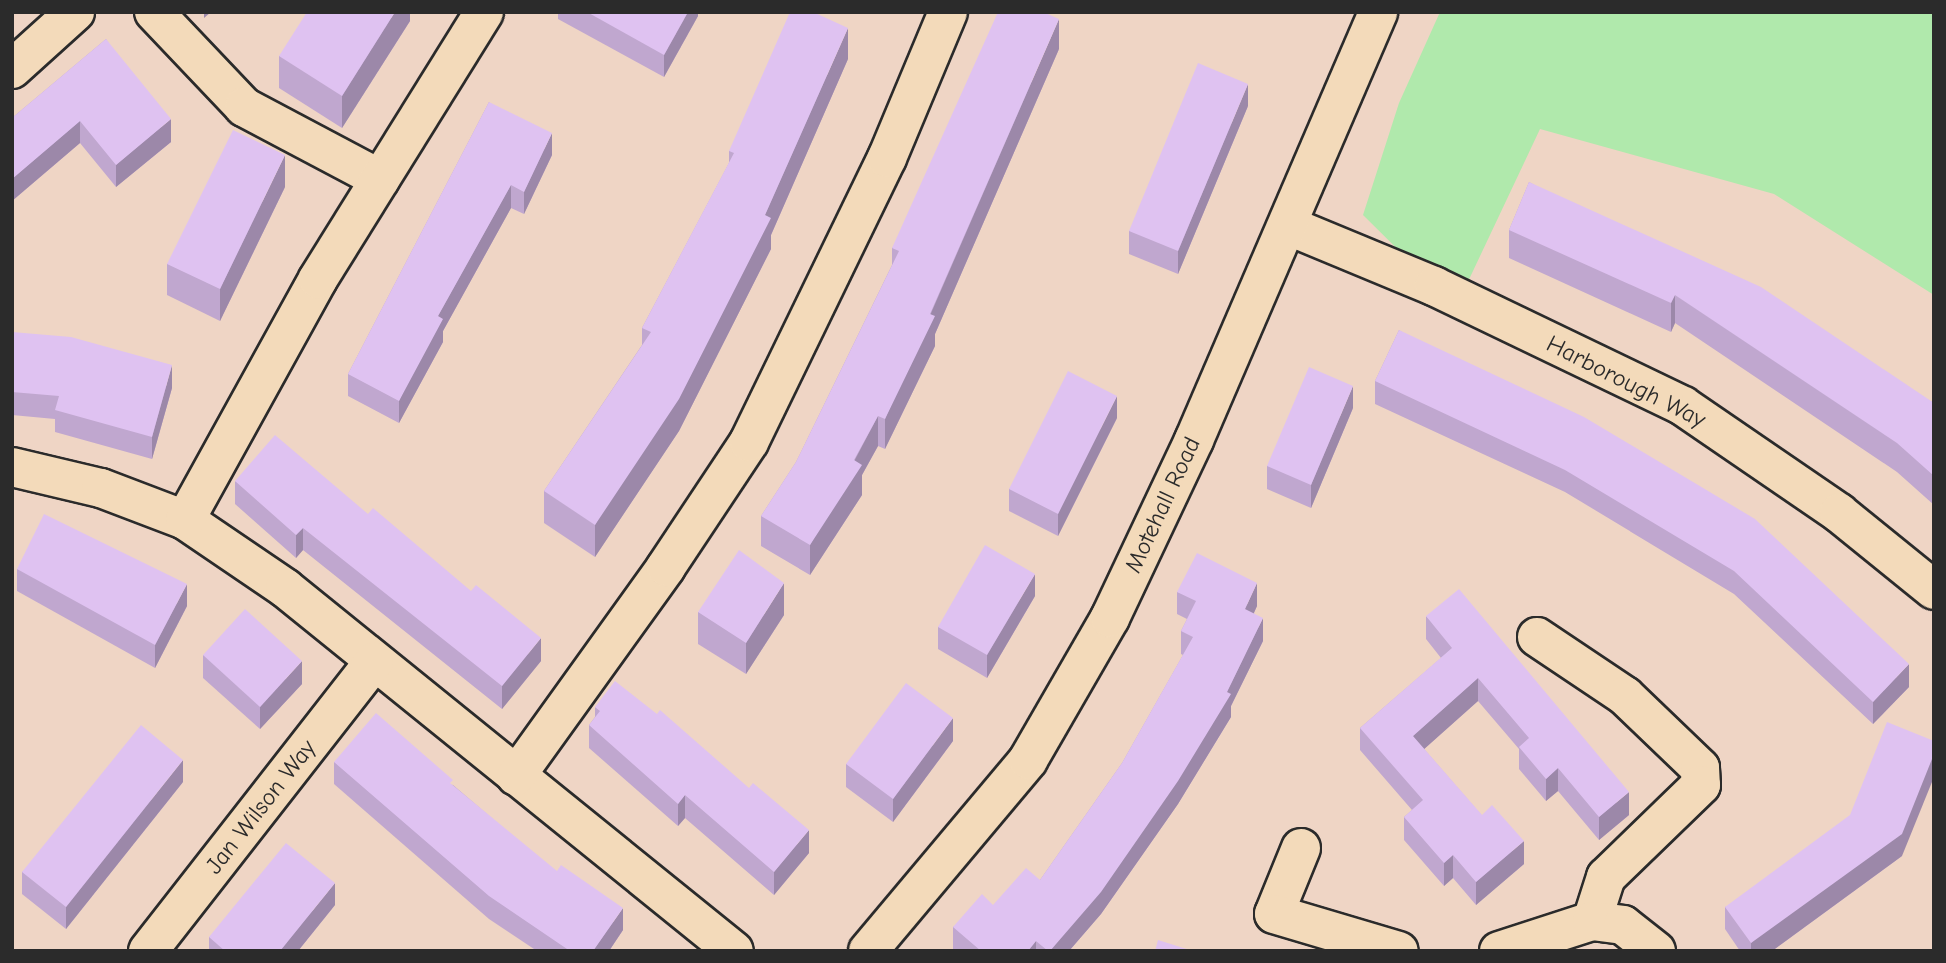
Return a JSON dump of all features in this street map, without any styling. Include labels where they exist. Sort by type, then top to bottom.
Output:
[{"type":"street","points":[[12,69],[75,12]]},
{"type":"street","points":[[155,12],[244,107],[380,179]]},
{"type":"street","points":[[185,520],[318,279],[484,12]]},
{"type":"street","points":[[516,776],[666,567],[749,442],[882,170],[948,12]]},
{"type":"street","name":"Motehall Road","points":[[868,951],[1028,760],[1097,642],[1194,440],[1289,226],[1378,12]]},
{"type":"street","name":"Harborough Way","points":[[1289,226],[1434,286],[1683,407],[1839,513],[1934,590]]},
{"type":"street","points":[[12,467],[101,488],[185,520],[285,588],[734,951]]},
{"type":"street","points":[[1537,638],[1625,696],[1700,768],[1701,785],[1606,877],[1592,921]]},
{"type":"street","name":"Jan Wilson Way","points":[[148,951],[374,662]]},
{"type":"street","points":[[1301,848],[1274,914],[1399,951]]},
{"type":"street","points":[[1499,951],[1592,921],[1623,925],[1656,951]]},
{"type":"green space","points":[[1440,12],[1934,12],[1934,295],[1774,194],[1540,129],[1456,307],[1363,215],[1399,103]]},
{"type":"building","points":[[307,12],[395,12],[342,96],[279,56]]},
{"type":"building","points":[[587,12],[688,12],[664,55]]},
{"type":"building","points":[[790,12],[813,12],[848,28],[765,215],[771,218],[679,399],[595,525],[544,491],[651,332],[642,328],[734,153],[729,151]]},
{"type":"building","points":[[998,12],[1043,12],[1059,19],[930,314],[935,316],[885,419],[878,416],[854,460],[862,465],[810,545],[761,516],[796,462],[899,251],[892,248]]},
{"type":"building","points":[[106,39],[171,119],[116,165],[80,121],[12,179],[12,118]]},
{"type":"building","points":[[1198,63],[1248,84],[1178,251],[1129,231]]},
{"type":"building","points":[[489,102],[552,133],[524,192],[511,185],[438,316],[443,319],[399,401],[348,374]]},
{"type":"building","points":[[233,130],[285,155],[220,289],[167,264]]},
{"type":"building","points":[[1529,182],[1761,287],[1934,403],[1934,476],[1897,443],[1675,295],[1671,303],[1509,230]]},
{"type":"building","points":[[1399,330],[1584,417],[1755,519],[1909,664],[1873,702],[1734,571],[1565,470],[1375,381]]},
{"type":"building","points":[[12,332],[71,337],[172,365],[152,437],[55,410],[59,396],[12,392]]},
{"type":"building","points":[[1309,367],[1353,386],[1311,485],[1267,466]]},
{"type":"building","points":[[1068,371],[1117,396],[1058,514],[1009,489]]},
{"type":"building","points":[[275,435],[368,514],[373,508],[471,591],[476,585],[541,638],[502,686],[303,528],[296,535],[235,481]]},
{"type":"building","points":[[44,514],[187,584],[155,645],[17,569]]},
{"type":"building","points":[[985,545],[1035,574],[987,655],[938,627]]},
{"type":"building","points":[[739,550],[784,583],[746,643],[698,612]]},
{"type":"building","points":[[1197,553],[1257,583],[1245,609],[1263,618],[1227,692],[1231,694],[1178,781],[1101,892],[1050,951],[1036,941],[1028,951],[981,951],[953,927],[982,894],[993,905],[1026,868],[1040,880],[1122,763],[1193,637],[1181,631],[1196,601],[1177,592]]},
{"type":"building","points":[[1459,589],[1629,792],[1599,817],[1558,768],[1546,779],[1519,747],[1529,738],[1478,678],[1413,736],[1482,815],[1492,805],[1524,841],[1476,882],[1453,855],[1444,863],[1404,817],[1423,800],[1360,728],[1452,648],[1426,616]]},
{"type":"building","points":[[245,609],[302,661],[260,707],[203,655]]},
{"type":"building","points":[[615,681],[657,714],[660,710],[749,788],[753,783],[809,830],[774,872],[685,795],[678,804],[589,725],[600,711],[595,707]]},
{"type":"building","points":[[906,683],[953,718],[893,799],[846,764]]},
{"type":"building","points":[[376,713],[453,780],[450,783],[557,871],[561,865],[623,908],[593,951],[570,951],[489,896],[334,762]]},
{"type":"building","points":[[1887,722],[1934,741],[1934,754],[1902,834],[1751,943],[1725,907],[1850,815]]},
{"type":"building","points":[[141,725],[183,760],[66,907],[22,872]]},
{"type":"building","points":[[286,843],[335,883],[280,951],[225,951],[209,937]]},
{"type":"building","points":[[1158,940],[1193,951],[1155,951]]}]
